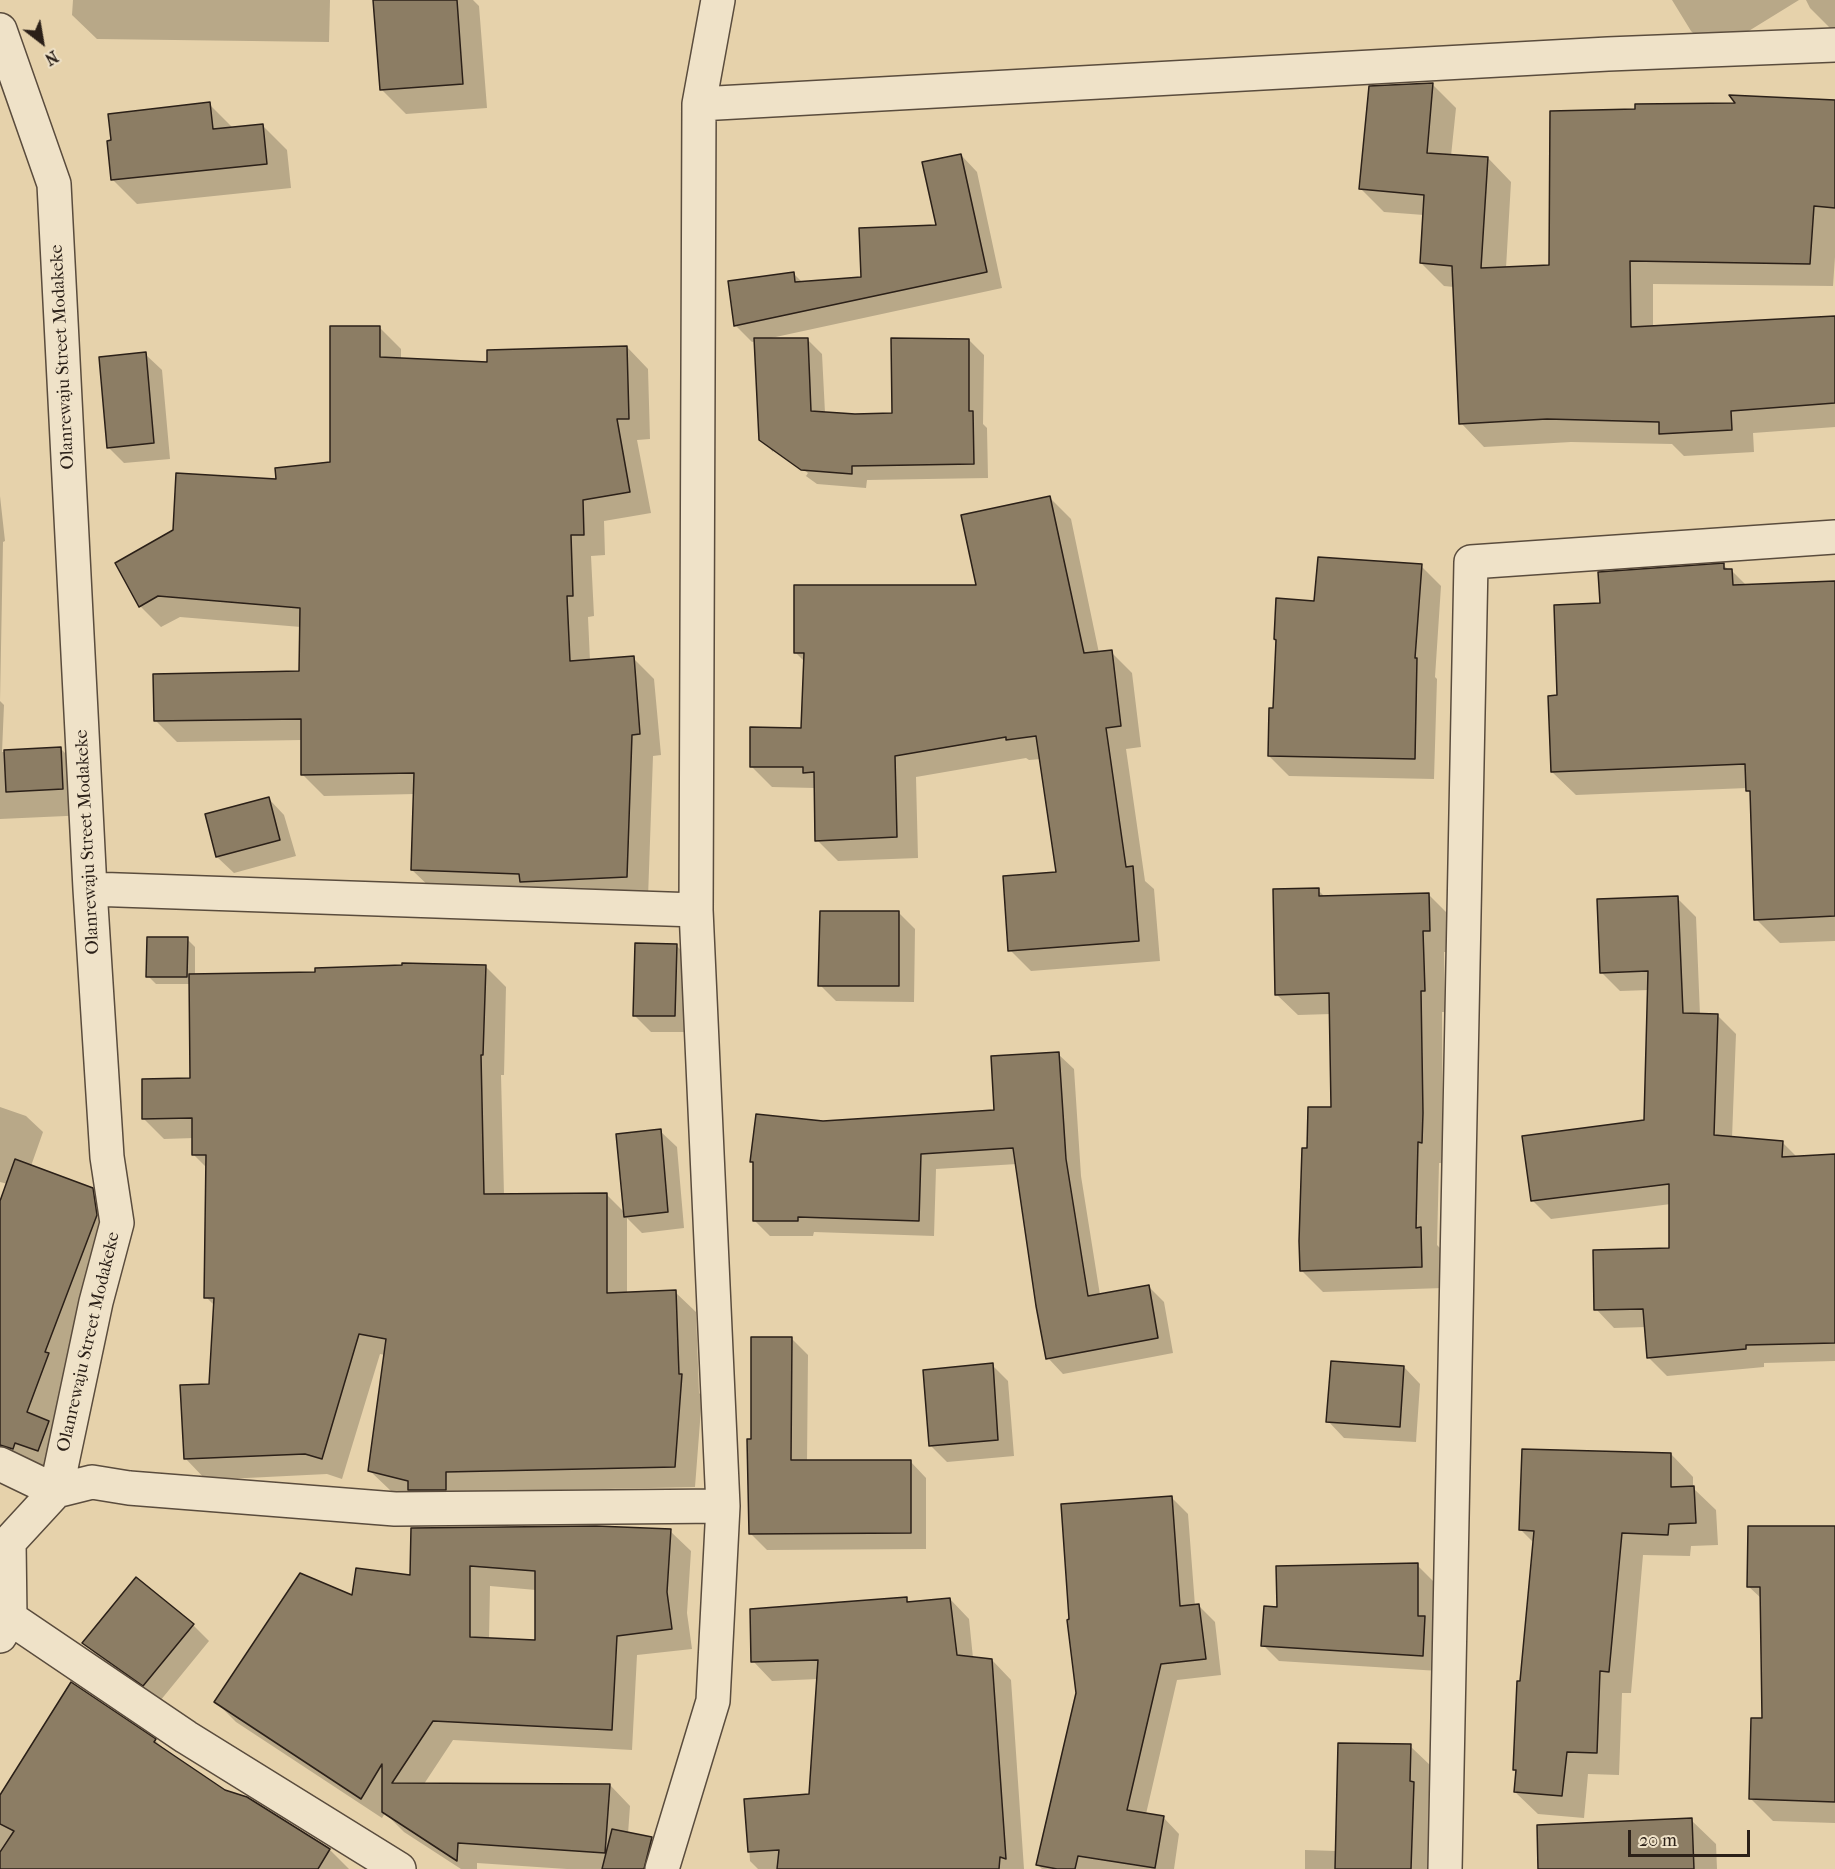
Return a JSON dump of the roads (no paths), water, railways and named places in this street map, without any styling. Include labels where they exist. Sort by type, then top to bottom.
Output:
[{"type":"street","points":[[662,1869],[713,1701],[723,1506],[696,910],[699,104],[718,0]]},
{"type":"street","name":"Olanrewaju Street Modakeke","points":[[0,30],[54,184],[90,889],[107,1157],[117,1223],[96,1302],[56,1491]]},
{"type":"street","points":[[699,104],[1584,56],[1835,45]]},
{"type":"street","points":[[1445,1869],[1471,562],[1835,537]]},
{"type":"street","points":[[90,889],[696,910]]},
{"type":"street","points":[[0,1464],[56,1491]]},
{"type":"street","points":[[399,1869],[5,1627],[9,1542],[56,1491],[92,1482],[129,1488],[395,1509],[723,1506]]}]
